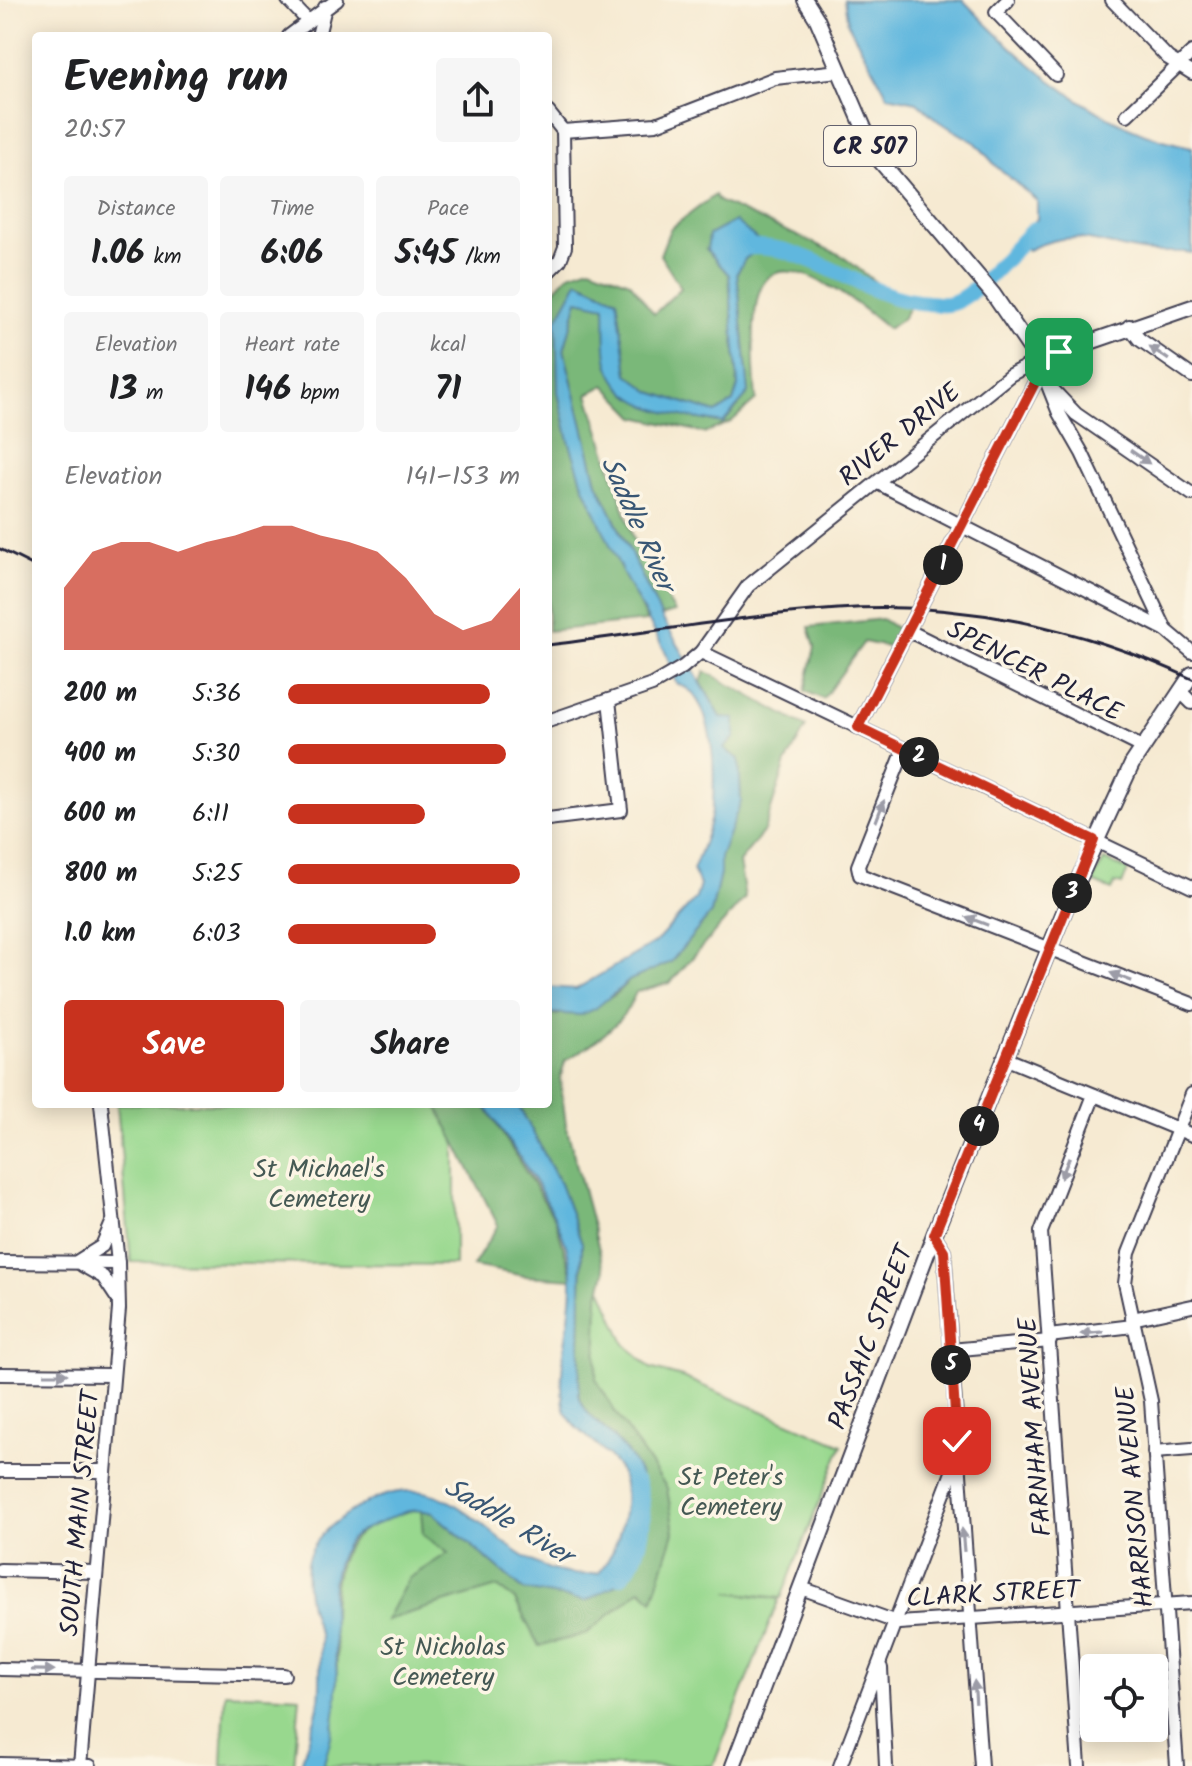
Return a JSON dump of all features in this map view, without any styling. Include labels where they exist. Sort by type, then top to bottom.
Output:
[{"type":"main road","name":"CR 507","points":[[805,0],[880,163],[987,287],[1040,364]]},
{"type":"main road","name":"RIVER DRIVE","points":[[1040,364],[1129,326],[1192,307]]},
{"type":"main road","name":"PASSAIC STREET","points":[[733,1766],[934,1235],[1094,840],[1142,747],[1192,674]]},
{"type":"street","points":[[288,0],[307,20]]},
{"type":"street","points":[[1008,0],[996,12],[1056,75]]},
{"type":"street","points":[[1112,0],[1168,58],[1192,73]]},
{"type":"street","points":[[294,32],[331,3]]},
{"type":"street","points":[[320,32],[331,3]]},
{"type":"street","points":[[1127,115],[1192,52]]},
{"type":"street","points":[[563,131],[656,124],[775,78],[839,71]]},
{"type":"street","points":[[552,117],[563,131],[565,247],[560,260],[552,268]]},
{"type":"street","points":[[1129,326],[1139,339],[1192,376]]},
{"type":"street","points":[[1040,364],[1059,413],[1082,453],[1166,630]]},
{"type":"street","points":[[858,727],[963,526],[1040,364]]},
{"type":"street","name":"RIVER DRIVE","points":[[552,720],[665,678],[683,667],[698,654],[748,586],[1010,375],[1040,364]]},
{"type":"street","points":[[1050,386],[1069,409],[1192,494]]},
{"type":"street","points":[[1082,453],[1087,421]]},
{"type":"street","points":[[878,483],[1166,630],[1192,652]]},
{"type":"street","name":"SPENCER PLACE","points":[[909,631],[1142,747]]},
{"type":"street","points":[[698,654],[1192,887]]},
{"type":"street","points":[[1180,691],[1192,703]]},
{"type":"street","points":[[552,819],[621,810],[609,700]]},
{"type":"street","points":[[904,750],[858,872],[1192,1004]]},
{"type":"street","points":[[1007,1059],[1192,1135]]},
{"type":"street","name":"HARRISON AVENUE","points":[[1177,1766],[1149,1389],[1125,1283],[1129,1253],[1192,1094]]},
{"type":"street","name":"FARNHAM AVENUE","points":[[1079,1766],[1042,1226],[1094,1095]]},
{"type":"street","name":"SOUTH MAIN STREET","points":[[80,1766],[119,1301],[118,1263],[101,1108]]},
{"type":"street","points":[[75,1262],[102,1246],[113,1220]]},
{"type":"street","points":[[934,1235],[944,1251],[981,1766]]},
{"type":"street","points":[[0,1262],[118,1263]]},
{"type":"street","points":[[75,1262],[103,1277],[119,1301]]},
{"type":"street","points":[[950,1350],[1049,1339],[1192,1306]]},
{"type":"street","points":[[0,1374],[113,1375]]},
{"type":"street","points":[[1154,1452],[1192,1449]]},
{"type":"street","points":[[840,1766],[957,1459]]},
{"type":"street","points":[[0,1471],[104,1471]]},
{"type":"street","points":[[0,1570],[96,1572]]},
{"type":"street","name":"CLARK STREET","points":[[801,1588],[896,1622],[1192,1603]]},
{"type":"street","points":[[881,1661],[886,1766]]},
{"type":"street","points":[[0,1669],[284,1675]]},
{"type":"street","points":[[0,1764],[90,1766]]},
{"type":"green space","points":[[715,195],[718,201],[841,255],[887,291],[916,297],[902,319],[888,329],[825,284],[805,275],[787,272],[772,275],[761,288],[755,311],[756,400],[731,422],[705,433],[636,417],[605,385],[588,394],[637,550],[675,612],[661,616],[597,483],[564,350],[578,299],[606,306],[608,364],[628,395],[723,423],[749,393],[737,273],[745,259],[707,250],[729,275],[738,386],[733,402],[716,413],[651,392],[628,374],[617,299],[579,281],[556,321],[558,393],[584,487],[647,621],[552,631],[552,293],[569,274],[590,267],[630,282],[654,314],[681,288],[660,255],[670,229]]},
{"type":"green space","points":[[882,619],[900,631],[893,648],[864,642],[823,699],[805,691],[815,647],[809,627]]},
{"type":"green space","points":[[705,671],[806,727],[786,763],[764,831],[739,862],[745,898],[670,983],[636,992],[616,1024],[565,1061],[560,1079],[566,1125],[605,1272],[598,1298],[596,1379],[667,1488],[674,1532],[653,1600],[641,1589],[586,1634],[539,1646],[515,1600],[497,1587],[386,1620],[408,1579],[448,1553],[423,1535],[421,1509],[433,1513],[524,1590],[625,1580],[633,1558],[644,1519],[643,1485],[626,1451],[581,1402],[582,1243],[560,1184],[520,1108],[552,1108],[552,1014],[557,1015],[613,996],[630,980],[671,962],[711,913],[720,874],[720,857],[741,801],[739,759],[724,749],[735,719],[721,718],[701,682]]},
{"type":"green space","points":[[1104,860],[1128,870],[1122,885],[1115,883],[1112,890],[1092,882]]},
{"type":"green space","name":"St Michael's Cemetery","points":[[117,1108],[438,1108],[455,1136],[455,1265],[131,1262]]},
{"type":"green space","points":[[438,1108],[486,1108],[555,1219],[573,1279],[525,1276],[473,1266],[498,1225]]},
{"type":"green space","name":"St Nicholas Cemetery","points":[[582,1243],[625,1344],[650,1368],[682,1377],[842,1445],[781,1598],[728,1592],[779,1599],[713,1766],[323,1766],[332,1725],[336,1683],[337,1652],[333,1625],[336,1578],[348,1545],[375,1523],[421,1509],[469,1544],[607,1593],[644,1497],[583,1410]]},
{"type":"green space","points":[[225,1693],[300,1697],[294,1766],[222,1766]]},
{"type":"water","points":[[844,0],[963,0],[1012,48],[1067,92],[1126,126],[1158,139],[1192,147],[1192,253],[1148,252],[1072,238],[1059,239],[1028,250],[1019,240],[1037,219],[1037,201],[997,167],[976,143],[938,121],[917,102],[888,96],[848,24]]},
{"type":"water","points":[[735,221],[764,245],[745,259],[737,273],[749,393],[723,423],[655,409],[626,392],[615,380],[608,363],[605,306],[578,300],[564,350],[597,483],[661,616],[721,717],[735,719],[735,737],[724,749],[739,759],[741,801],[720,857],[720,874],[711,913],[671,962],[630,980],[595,1009],[581,1015],[552,1013],[552,987],[576,989],[656,942],[696,898],[700,885],[693,870],[710,820],[714,789],[710,735],[699,702],[689,690],[676,683],[666,653],[623,574],[584,487],[558,393],[556,321],[578,281],[617,299],[628,374],[651,392],[716,413],[733,402],[738,386],[729,275],[707,250],[709,235]]},
{"type":"water","name":"Saddle River","points":[[487,1108],[520,1108],[560,1184],[582,1243],[579,1395],[587,1412],[626,1451],[643,1485],[644,1519],[625,1580],[586,1601],[524,1590],[433,1513],[420,1510],[403,1513],[356,1534],[340,1557],[332,1593],[337,1687],[331,1737],[323,1766],[301,1766],[318,1709],[320,1686],[320,1637],[308,1598],[307,1563],[316,1542],[338,1520],[386,1495],[420,1492],[450,1501],[529,1560],[561,1572],[599,1573],[613,1551],[625,1509],[623,1481],[619,1469],[574,1425],[566,1412],[562,1375],[571,1298],[570,1260],[553,1213]]},
{"type":"waterway","name":"Saddle River","points":[[742,248],[790,252],[880,292],[904,299],[946,304],[973,291],[1034,229]]},
{"type":"waterway","name":"Saddle River","points":[[620,1577],[639,1545],[642,1507],[637,1483]]},
{"type":"railway","points":[[0,549],[32,565]]},
{"type":"railway","points":[[552,644],[801,612],[929,609],[974,614],[1064,632],[1107,645],[1192,679]]},
{"type":"route","points":[[957,1441],[944,1251],[934,1235],[1094,840],[858,727],[1042,369],[1038,360],[1059,352]]},
{"type":"park label","name":"St Peter's Cemetery","points":[[731,1491]]}]
